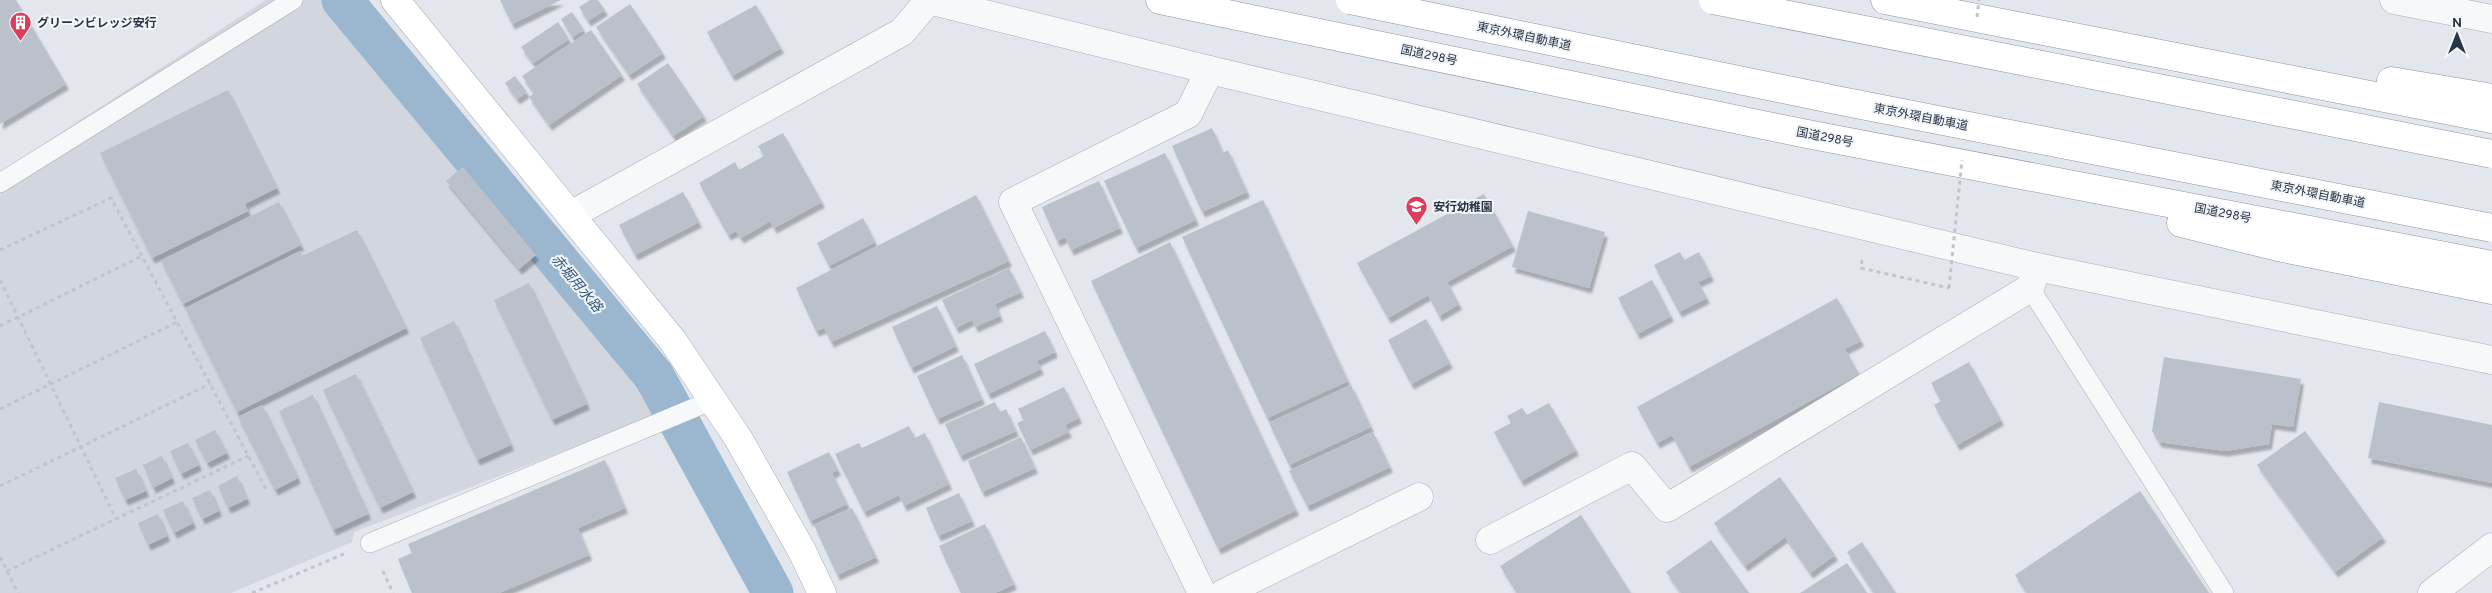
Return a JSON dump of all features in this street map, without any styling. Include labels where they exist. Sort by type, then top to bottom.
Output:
[{"type":"main road","points":[[395,0],[673,341],[738,438],[802,551],[822,593]]},
{"type":"main road","name":"国道298号","points":[[1160,0],[1802,132],[2492,265]]},
{"type":"main road","name":"東京外環自動車道","points":[[1350,0],[1840,101],[2492,228]]},
{"type":"main road","points":[[1713,0],[2492,154]]},
{"type":"main road","points":[[1885,0],[2492,119]]},
{"type":"main road","points":[[1891,0],[2492,98]]},
{"type":"main road","points":[[1802,132],[2278,246],[2492,290]]},
{"type":"street","points":[[571,215],[902,32],[929,0],[2033,277],[2492,360]]},
{"type":"street","points":[[2394,0],[2492,19]]},
{"type":"street","points":[[1202,593],[1013,202],[1188,114],[1210,70]]},
{"type":"street","points":[[1490,540],[1632,466],[1667,508],[2033,277]]},
{"type":"street","points":[[1224,593],[1419,497]]},
{"type":"street","points":[[2432,593],[2492,546]]},
{"type":"lane","points":[[0,183],[293,0]]},
{"type":"lane","points":[[2033,277],[2224,593]]},
{"type":"lane","points":[[370,543],[713,400]]},
{"type":"path","points":[[0,250],[111,198],[267,492]]},
{"type":"path","points":[[0,326],[142,256]]},
{"type":"path","points":[[0,280],[83,447],[116,519]]},
{"type":"path","points":[[0,409],[177,322]]},
{"type":"path","points":[[0,486],[210,384]]},
{"type":"path","points":[[7,571],[248,456]]},
{"type":"path","points":[[252,593],[370,543],[393,593]]},
{"type":"path","points":[[0,557],[18,593]]},
{"type":"shaded area","points":[[266,0],[321,0],[398,84],[586,303],[637,373],[663,413],[354,532],[352,542],[231,593],[0,593],[0,172]]},
{"type":"building","name":"グリーンビレッジ安行","points":[[0,0],[16,0],[66,84],[0,124]]},
{"type":"building","points":[[500,0],[561,0],[512,24]]},
{"type":"building","points":[[590,0],[598,0],[605,10],[588,21],[579,7]]},
{"type":"building","points":[[630,4],[663,53],[629,75],[596,27]]},
{"type":"building","points":[[756,5],[781,48],[732,76],[707,32]]},
{"type":"building","points":[[572,12],[584,30],[572,37],[561,19]]},
{"type":"building","points":[[558,22],[569,39],[533,63],[521,47]]},
{"type":"building","points":[[591,30],[622,75],[549,125],[529,97],[534,93],[522,76]]},
{"type":"building","points":[[668,63],[704,116],[673,136],[637,84]]},
{"type":"building","points":[[515,76],[527,92],[517,99],[505,83]]},
{"type":"building","points":[[228,90],[277,188],[245,204],[248,211],[152,258],[100,153]]},
{"type":"building","points":[[1212,128],[1223,153],[1228,150],[1247,192],[1202,212],[1172,146]]},
{"type":"building","points":[[783,133],[822,202],[774,228],[770,221],[741,238],[736,231],[728,235],[699,183],[735,162],[739,170],[764,156],[758,146]]},
{"type":"building","points":[[1165,153],[1196,220],[1136,248],[1104,181]]},
{"type":"building","points":[[463,167],[536,255],[519,269],[446,181]]},
{"type":"building","points":[[1099,181],[1120,228],[1071,250],[1065,237],[1057,241],[1042,207]]},
{"type":"building","points":[[683,192],[699,222],[635,255],[619,225]]},
{"type":"building","points":[[1484,194],[1513,246],[1447,282],[1459,304],[1439,316],[1428,295],[1388,318],[1357,263]]},
{"type":"building","points":[[976,195],[1009,261],[831,342],[824,328],[816,331],[796,288]]},
{"type":"building","points":[[1263,200],[1348,381],[1267,418],[1182,237]]},
{"type":"building","points":[[279,202],[301,245],[183,304],[161,261]]},
{"type":"building","points":[[1528,211],[1605,232],[1589,288],[1512,267]]},
{"type":"building","points":[[863,218],[875,242],[829,266],[817,243]]},
{"type":"building","points":[[357,230],[406,328],[237,412],[185,308],[300,251],[302,256]]},
{"type":"building","points":[[1170,242],[1296,510],[1218,549],[1091,281]]},
{"type":"building","points":[[1680,252],[1684,260],[1699,252],[1711,276],[1698,282],[1707,298],[1679,312],[1654,265]]},
{"type":"building","points":[[1009,268],[1021,292],[995,304],[1000,316],[975,327],[972,320],[956,328],[942,300]]},
{"type":"building","points":[[1652,280],[1671,316],[1637,334],[1618,298]]},
{"type":"building","points":[[529,283],[587,404],[552,420],[494,300]]},
{"type":"building","points":[[1837,298],[1861,341],[1845,349],[1859,374],[1689,467],[1672,435],[1657,443],[1637,407]]},
{"type":"building","points":[[937,306],[956,346],[911,368],[892,327]]},
{"type":"building","points":[[1426,319],[1450,363],[1411,384],[1388,340]]},
{"type":"building","points":[[454,321],[511,445],[477,460],[420,338]]},
{"type":"building","points":[[1045,331],[1055,352],[1037,361],[1041,369],[988,394],[974,364]]},
{"type":"building","points":[[962,355],[982,399],[937,419],[917,376]]},
{"type":"building","points":[[2164,357],[2301,379],[2293,427],[2272,424],[2269,444],[2225,451],[2159,442],[2152,431]]},
{"type":"building","points":[[1969,362],[2001,420],[1957,445],[1934,405],[1941,401],[1931,383]]},
{"type":"building","points":[[356,374],[413,492],[380,508],[323,390]]},
{"type":"building","points":[[1351,385],[1371,427],[1289,465],[1269,423]]},
{"type":"building","points":[[1064,387],[1079,418],[1065,425],[1069,432],[1030,450],[1017,423],[1024,420],[1018,409]]},
{"type":"building","points":[[313,395],[368,514],[333,530],[279,411]]},
{"type":"building","points":[[995,402],[1000,412],[1006,409],[1016,431],[960,456],[945,424]]},
{"type":"building","points":[[2379,402],[2492,425],[2492,483],[2368,458]]},
{"type":"building","points":[[1549,403],[1576,450],[1521,481],[1494,432],[1511,423],[1507,416],[1522,408],[1527,415]]},
{"type":"building","points":[[262,405],[298,478],[275,490],[238,417]]},
{"type":"building","points":[[909,426],[915,438],[925,433],[949,484],[904,506],[899,495],[864,512],[835,454],[859,443],[862,448]]},
{"type":"building","points":[[215,430],[227,453],[207,463],[195,440]]},
{"type":"building","points":[[2305,431],[2383,537],[2335,572],[2257,465]]},
{"type":"building","points":[[1373,432],[1390,467],[1307,506],[1289,471]]},
{"type":"building","points":[[1021,437],[1035,468],[982,492],[968,461]]},
{"type":"building","points":[[188,443],[199,465],[181,474],[170,451]]},
{"type":"building","points":[[829,452],[838,470],[832,473],[847,504],[810,521],[787,472]]},
{"type":"building","points":[[162,456],[172,478],[153,488],[143,465]]},
{"type":"building","points":[[605,460],[625,508],[578,528],[589,555],[499,593],[412,593],[398,559],[412,553],[408,544]]},
{"type":"building","points":[[136,469],[146,491],[125,500],[115,478]]},
{"type":"building","points":[[237,476],[247,499],[228,508],[218,486]]},
{"type":"building","points":[[1780,477],[1835,555],[1810,573],[1785,537],[1745,566],[1714,523]]},
{"type":"building","points":[[210,490],[219,511],[202,519],[192,498]]},
{"type":"building","points":[[2140,491],[2209,593],[2027,593],[2015,575]]},
{"type":"building","points":[[959,493],[972,521],[938,536],[926,508]]},
{"type":"building","points":[[183,501],[193,523],[174,533],[163,510]]},
{"type":"building","points":[[852,508],[876,557],[837,575],[814,525]]},
{"type":"building","points":[[158,514],[167,536],[148,545],[138,523]]},
{"type":"building","points":[[1581,515],[1631,593],[1517,593],[1500,566]]},
{"type":"building","points":[[985,524],[1014,584],[995,593],[961,593],[939,546]]},
{"type":"building","points":[[1711,540],[1749,593],[1681,593],[1666,572]]},
{"type":"building","points":[[1862,542],[1896,593],[1874,593],[1847,552]]},
{"type":"building","points":[[1847,563],[1867,593],[1800,593]]},
{"type":"waterway","name":"赤堀用水路","points":[[342,0],[654,376],[773,593]]},
{"type":"place","name":"グリーンビレッジ安行","points":[[21,42]]},
{"type":"place","name":"安行幼稚園","points":[[1417,226]]}]
